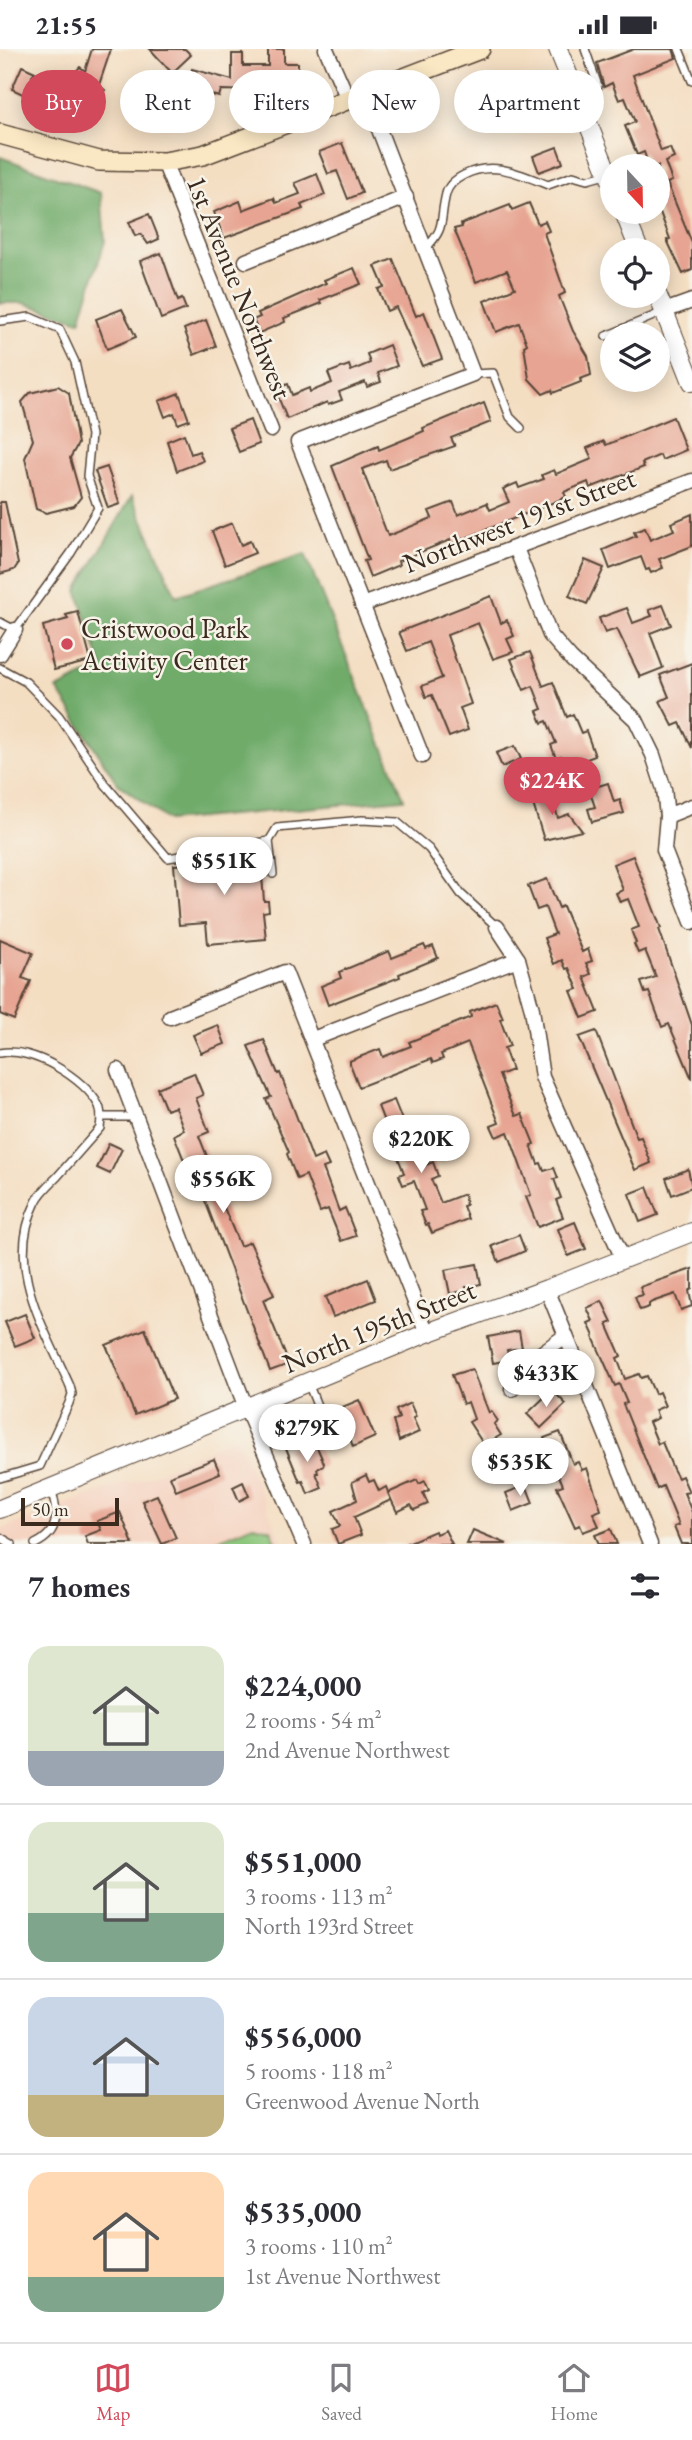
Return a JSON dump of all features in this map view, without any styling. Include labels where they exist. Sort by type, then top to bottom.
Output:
[{"type":"main road","points":[[425,70],[480,49]]},
{"type":"main road","points":[[0,134],[99,161],[164,162],[203,155],[348,99]]},
{"type":"street","points":[[326,49],[348,82]]},
{"type":"street","points":[[558,49],[601,154]]},
{"type":"street","points":[[375,133],[406,197],[473,374],[298,442],[422,756]]},
{"type":"street","name":"1st Avenue Northwest","points":[[164,162],[271,430]]},
{"type":"street","points":[[246,261],[406,197]]},
{"type":"street","points":[[670,303],[692,301]]},
{"type":"street","points":[[663,308],[692,382]]},
{"type":"street","name":"Northwest 191st Street","points":[[362,605],[692,481]]},
{"type":"street","points":[[516,548],[550,635],[571,659],[636,720],[653,755],[664,789],[667,816],[664,849],[692,922]]},
{"type":"street","points":[[0,654],[15,630]]},
{"type":"street","points":[[667,816],[692,806]]},
{"type":"street","points":[[497,927],[517,959],[532,1009],[542,1077],[623,1259]]},
{"type":"street","points":[[313,1039],[517,959]]},
{"type":"street","points":[[170,1017],[285,972],[427,1333]]},
{"type":"street","points":[[118,1070],[248,1411],[304,1544]]},
{"type":"street","name":"North 195th Street","points":[[0,1509],[248,1411],[308,1382],[427,1333],[692,1232]]},
{"type":"street","points":[[547,1289],[650,1544]]},
{"type":"street","points":[[512,1389],[531,1361],[565,1336]]},
{"type":"lane","points":[[585,49],[592,70]]},
{"type":"lane","points":[[679,49],[692,81]]},
{"type":"lane","points":[[425,249],[439,235],[446,191],[450,185],[481,168],[495,167],[513,171],[548,185],[573,176],[587,180],[600,179]]},
{"type":"lane","points":[[630,322],[654,308]]},
{"type":"lane","points":[[0,321],[30,317],[60,330],[75,362],[89,423],[91,436],[87,476],[99,508],[71,553],[15,630],[0,622]]},
{"type":"lane","points":[[473,374],[494,373],[510,417],[522,428]]},
{"type":"lane","points":[[0,668],[26,682],[59,716],[105,784],[168,858],[269,841]]},
{"type":"lane","points":[[273,874],[269,841],[276,828],[362,820],[397,822],[429,849],[461,894],[497,927]]},
{"type":"lane","points":[[0,1053],[35,1057],[60,1069],[89,1093],[99,1107],[101,1117],[100,1128],[37,1199],[25,1231],[27,1287],[36,1314],[72,1394],[40,1466],[0,1478]]},
{"type":"lane","points":[[101,1117],[136,1117]]},
{"type":"lane","points":[[248,1411],[265,1409],[303,1431],[316,1428],[322,1418],[308,1382]]},
{"type":"lane","points":[[35,1544],[49,1533],[57,1515],[50,1487]]},
{"type":"lane","points":[[0,1537],[12,1544]]},
{"type":"shaded area","points":[[236,1436],[283,1544],[0,1544],[0,1530],[111,1487],[144,1479]]},
{"type":"green space","points":[[0,157],[101,193],[105,241],[80,321],[24,303],[0,303]]},
{"type":"green space","points":[[132,496],[176,596],[305,554],[404,799],[168,821],[117,783],[57,689],[102,667],[77,590]]},
{"type":"green space","points":[[253,1525],[271,1529],[277,1544],[208,1544]]},
{"type":"building","points":[[92,49],[111,49],[104,70],[85,70]]},
{"type":"building","points":[[150,49],[185,49],[191,55],[175,70],[169,70]]},
{"type":"building","points":[[268,49],[284,49],[284,63],[298,63],[298,70],[232,70],[232,54],[243,54],[243,66],[268,66]]},
{"type":"building","points":[[634,49],[673,49],[676,58],[633,75],[661,151],[670,148],[674,158],[670,160],[670,154],[637,154],[625,126],[635,122],[625,98],[619,100],[612,83],[604,87],[604,70],[599,70],[597,63]]},
{"type":"building","points":[[22,66],[31,70],[21,70],[21,93],[12,89]]},
{"type":"building","points":[[215,75],[229,79],[229,90],[221,90],[219,97],[215,96]]},
{"type":"building","points":[[342,143],[362,193],[348,199],[337,171],[328,174],[319,152]]},
{"type":"building","points":[[557,147],[563,163],[539,172],[533,156]]},
{"type":"building","points":[[317,174],[325,195],[301,205],[303,209],[224,238],[214,212],[240,201],[243,210],[274,198],[276,203],[300,194],[295,183]]},
{"type":"building","points":[[670,190],[692,243],[692,270],[683,274],[670,246],[664,224],[670,224]]},
{"type":"building","points":[[529,203],[538,224],[545,221],[549,231],[544,233],[565,293],[559,296],[573,331],[588,356],[591,375],[580,379],[581,382],[543,394],[529,379],[524,346],[527,344],[519,323],[496,332],[484,301],[515,288],[507,270],[476,282],[454,229],[510,205],[512,210]]},
{"type":"building","points":[[149,214],[159,239],[148,244],[141,234],[135,236],[129,222]]},
{"type":"building","points":[[161,253],[178,301],[182,299],[186,309],[161,319],[140,261]]},
{"type":"building","points":[[393,259],[416,316],[424,312],[442,359],[422,366],[396,307],[387,311],[378,289],[384,287],[375,266]]},
{"type":"building","points":[[354,268],[361,284],[320,300],[322,303],[284,318],[285,322],[259,333],[253,320],[260,317],[258,313]]},
{"type":"building","points":[[122,309],[136,337],[107,349],[96,319]]},
{"type":"building","points":[[206,320],[216,346],[194,355],[184,329]]},
{"type":"building","points":[[389,345],[397,366],[378,373],[381,382],[367,387],[365,382],[339,392],[342,400],[328,405],[327,402],[287,419],[275,389],[288,384],[292,395],[309,388],[310,392],[332,383],[328,373],[349,365],[351,371],[370,363],[367,354]]},
{"type":"building","points":[[58,386],[69,393],[78,444],[70,458],[81,497],[74,506],[46,513],[36,509],[25,458],[33,440],[22,402],[30,393]]},
{"type":"building","points":[[179,393],[189,420],[178,424],[174,413],[165,417],[159,401]]},
{"type":"building","points":[[484,403],[491,422],[451,438],[455,446],[389,469],[386,460],[362,469],[388,536],[432,518],[429,511],[453,502],[458,515],[487,503],[490,510],[509,502],[503,489],[517,483],[519,488],[544,479],[542,475],[554,470],[556,474],[592,459],[587,448],[604,441],[606,445],[673,417],[686,450],[662,460],[660,455],[642,463],[644,467],[590,488],[588,482],[564,492],[566,497],[451,544],[450,540],[398,561],[399,565],[370,577],[364,561],[368,560],[332,466],[378,446],[379,450],[408,438],[424,431],[423,428]]},
{"type":"building","points":[[250,420],[259,444],[239,452],[229,428]]},
{"type":"building","points":[[184,434],[191,454],[199,451],[203,461],[177,471],[167,441]]},
{"type":"building","points":[[107,467],[120,504],[108,508],[95,471]]},
{"type":"building","points":[[0,502],[5,502],[18,564],[14,570],[0,574]]},
{"type":"building","points":[[692,514],[692,546],[659,559],[663,568],[651,573],[649,569],[646,570],[641,557],[610,569],[603,550],[636,536],[634,532],[645,528],[650,540],[674,530],[671,523]]},
{"type":"building","points":[[232,523],[241,545],[250,541],[255,553],[225,565],[212,531]]},
{"type":"building","points":[[585,560],[604,568],[587,604],[569,596]]},
{"type":"building","points":[[491,596],[501,623],[507,620],[514,636],[507,639],[513,652],[493,659],[478,623],[447,635],[471,704],[460,708],[468,730],[449,737],[432,695],[426,697],[422,686],[442,678],[428,642],[407,651],[399,632]]},
{"type":"building","points":[[663,605],[671,625],[650,633],[663,668],[640,677],[617,629],[605,633],[599,618],[627,608],[633,623],[652,616],[649,610]]},
{"type":"building","name":"Cristwood Park Activity Center","points":[[78,612],[91,661],[54,670],[43,626],[68,619],[66,615]]},
{"type":"building","points":[[530,652],[543,686],[553,682],[567,717],[573,714],[581,733],[586,731],[595,756],[584,760],[594,783],[575,791],[561,756],[556,758],[551,745],[556,743],[547,721],[542,723],[537,711],[542,709],[533,686],[524,690],[511,659]]},
{"type":"building","points":[[692,663],[692,748],[680,723],[673,726],[660,701],[669,697],[660,675]]},
{"type":"building","points":[[515,746],[521,759],[502,767],[496,753]]},
{"type":"building","points":[[608,783],[614,802],[620,800],[624,813],[592,822],[588,809],[595,807],[589,789]]},
{"type":"building","points":[[550,789],[558,818],[569,814],[582,831],[544,840],[530,794]]},
{"type":"building","points":[[264,851],[267,876],[262,876],[264,901],[268,901],[269,911],[263,912],[266,939],[208,944],[206,923],[179,925],[174,865],[226,861],[225,855]]},
{"type":"building","points":[[633,856],[661,928],[659,929],[692,1025],[692,1079],[669,1024],[662,1027],[649,992],[645,993],[641,982],[656,977],[645,950],[638,953],[634,944],[636,943],[631,930],[639,927],[628,899],[620,902],[616,893],[623,890],[613,864]]},
{"type":"building","points":[[547,879],[559,908],[563,906],[582,952],[588,949],[592,961],[586,963],[591,974],[584,977],[598,1012],[582,1018],[571,991],[578,989],[569,968],[566,969],[562,960],[554,964],[544,938],[555,934],[545,907],[537,910],[528,886]]},
{"type":"building","points":[[0,939],[33,953],[22,978],[31,981],[14,1020],[0,1014]]},
{"type":"building","points":[[424,945],[426,949],[433,946],[438,958],[399,974],[400,977],[328,1005],[321,986],[341,978],[339,972],[389,951],[392,958]]},
{"type":"building","points":[[496,1002],[510,1046],[504,1048],[512,1070],[499,1075],[516,1116],[522,1114],[534,1144],[531,1145],[538,1164],[541,1163],[544,1171],[554,1168],[558,1178],[554,1179],[561,1198],[556,1200],[563,1217],[538,1227],[526,1197],[531,1195],[508,1132],[496,1137],[491,1126],[499,1123],[468,1043],[441,1054],[443,1059],[433,1063],[431,1059],[359,1087],[349,1061],[380,1049],[383,1057],[411,1046],[409,1042],[471,1017],[470,1012]]},
{"type":"building","points":[[218,1025],[225,1044],[201,1053],[193,1035]]},
{"type":"building","points":[[596,1031],[637,1138],[641,1137],[651,1163],[635,1170],[579,1037]]},
{"type":"building","points":[[264,1040],[278,1074],[280,1073],[313,1160],[324,1155],[329,1166],[323,1168],[339,1211],[345,1208],[356,1236],[341,1241],[328,1209],[320,1212],[306,1175],[297,1179],[287,1154],[289,1152],[266,1099],[271,1097],[248,1046]]},
{"type":"building","points":[[194,1073],[203,1095],[196,1098],[209,1132],[199,1136],[225,1202],[222,1203],[240,1246],[250,1242],[274,1295],[263,1300],[289,1364],[270,1371],[196,1177],[191,1178],[174,1135],[184,1130],[175,1107],[166,1110],[157,1088]]},
{"type":"building","points":[[394,1100],[421,1167],[433,1162],[438,1176],[431,1179],[441,1203],[464,1194],[466,1205],[463,1206],[468,1219],[432,1233],[428,1224],[426,1225],[420,1211],[425,1210],[414,1181],[403,1185],[399,1175],[404,1173],[378,1106]]},
{"type":"building","points":[[109,1143],[122,1149],[110,1174],[97,1168]]},
{"type":"building","points":[[688,1169],[692,1187],[672,1195],[666,1178]]},
{"type":"building","points":[[647,1187],[658,1215],[640,1222],[629,1194]]},
{"type":"building","points":[[575,1222],[586,1249],[568,1256],[558,1229]]},
{"type":"building","points":[[519,1235],[525,1251],[499,1262],[492,1246]]},
{"type":"building","points":[[477,1264],[481,1284],[450,1294],[445,1270]]},
{"type":"building","points":[[692,1269],[692,1289],[689,1291],[692,1306],[681,1310],[675,1294],[652,1302],[649,1307],[640,1310],[635,1297],[643,1295],[640,1287]]},
{"type":"building","points":[[368,1279],[376,1300],[333,1317],[325,1297]]},
{"type":"building","points":[[602,1301],[612,1322],[607,1324],[621,1356],[617,1358],[625,1379],[639,1374],[641,1378],[647,1376],[655,1394],[659,1392],[665,1406],[655,1410],[658,1418],[649,1422],[658,1444],[662,1442],[673,1469],[678,1478],[682,1476],[689,1492],[684,1493],[692,1512],[692,1544],[681,1544],[674,1527],[679,1525],[663,1486],[657,1489],[623,1404],[627,1403],[619,1384],[615,1386],[593,1337],[588,1323],[593,1321],[587,1308]]},
{"type":"building","points":[[25,1314],[35,1338],[15,1346],[5,1322]]},
{"type":"building","points":[[145,1329],[174,1399],[135,1415],[106,1345]]},
{"type":"building","points":[[519,1331],[522,1348],[507,1350],[509,1360],[493,1363],[488,1337]]},
{"type":"building","points":[[472,1369],[489,1413],[491,1411],[498,1421],[494,1424],[501,1435],[484,1445],[469,1422],[474,1419],[468,1402],[463,1404],[452,1375]]},
{"type":"building","points":[[552,1390],[566,1404],[541,1428],[527,1414]]},
{"type":"building","points":[[359,1400],[375,1437],[353,1447],[340,1408]]},
{"type":"building","points":[[410,1403],[419,1432],[399,1441],[393,1421],[399,1418],[396,1410]]},
{"type":"building","points":[[560,1432],[573,1464],[578,1462],[582,1470],[587,1468],[601,1510],[593,1513],[599,1526],[583,1532],[580,1525],[575,1527],[557,1487],[563,1485],[551,1457],[546,1459],[542,1448],[547,1445],[544,1438]]},
{"type":"building","points":[[313,1438],[324,1463],[316,1473],[322,1488],[308,1494],[286,1448]]},
{"type":"building","points":[[214,1459],[220,1473],[176,1491],[170,1476]]},
{"type":"building","points":[[366,1475],[369,1482],[374,1480],[379,1491],[386,1487],[391,1500],[354,1517],[361,1535],[338,1544],[332,1529],[340,1526],[333,1511],[357,1500],[352,1482]]},
{"type":"building","points":[[417,1480],[419,1484],[425,1481],[429,1490],[423,1493],[428,1504],[414,1510],[411,1505],[397,1512],[388,1493]]},
{"type":"building","points":[[243,1482],[249,1496],[239,1501],[233,1487]]},
{"type":"building","points":[[526,1485],[533,1503],[513,1511],[506,1493]]},
{"type":"building","points":[[157,1495],[176,1538],[162,1544],[142,1501]]},
{"type":"building","points":[[120,1512],[133,1544],[88,1544],[85,1536],[101,1530],[97,1521]]},
{"type":"building","points":[[611,1529],[617,1544],[599,1544],[595,1535]]},
{"type":"building","points":[[445,1530],[452,1544],[405,1544],[435,1531],[436,1534]]},
{"type":"building","points":[[473,1530],[507,1544],[467,1544]]},
{"type":"place","name":"Cristwood Park Activity Center","points":[[67,644]]}]
